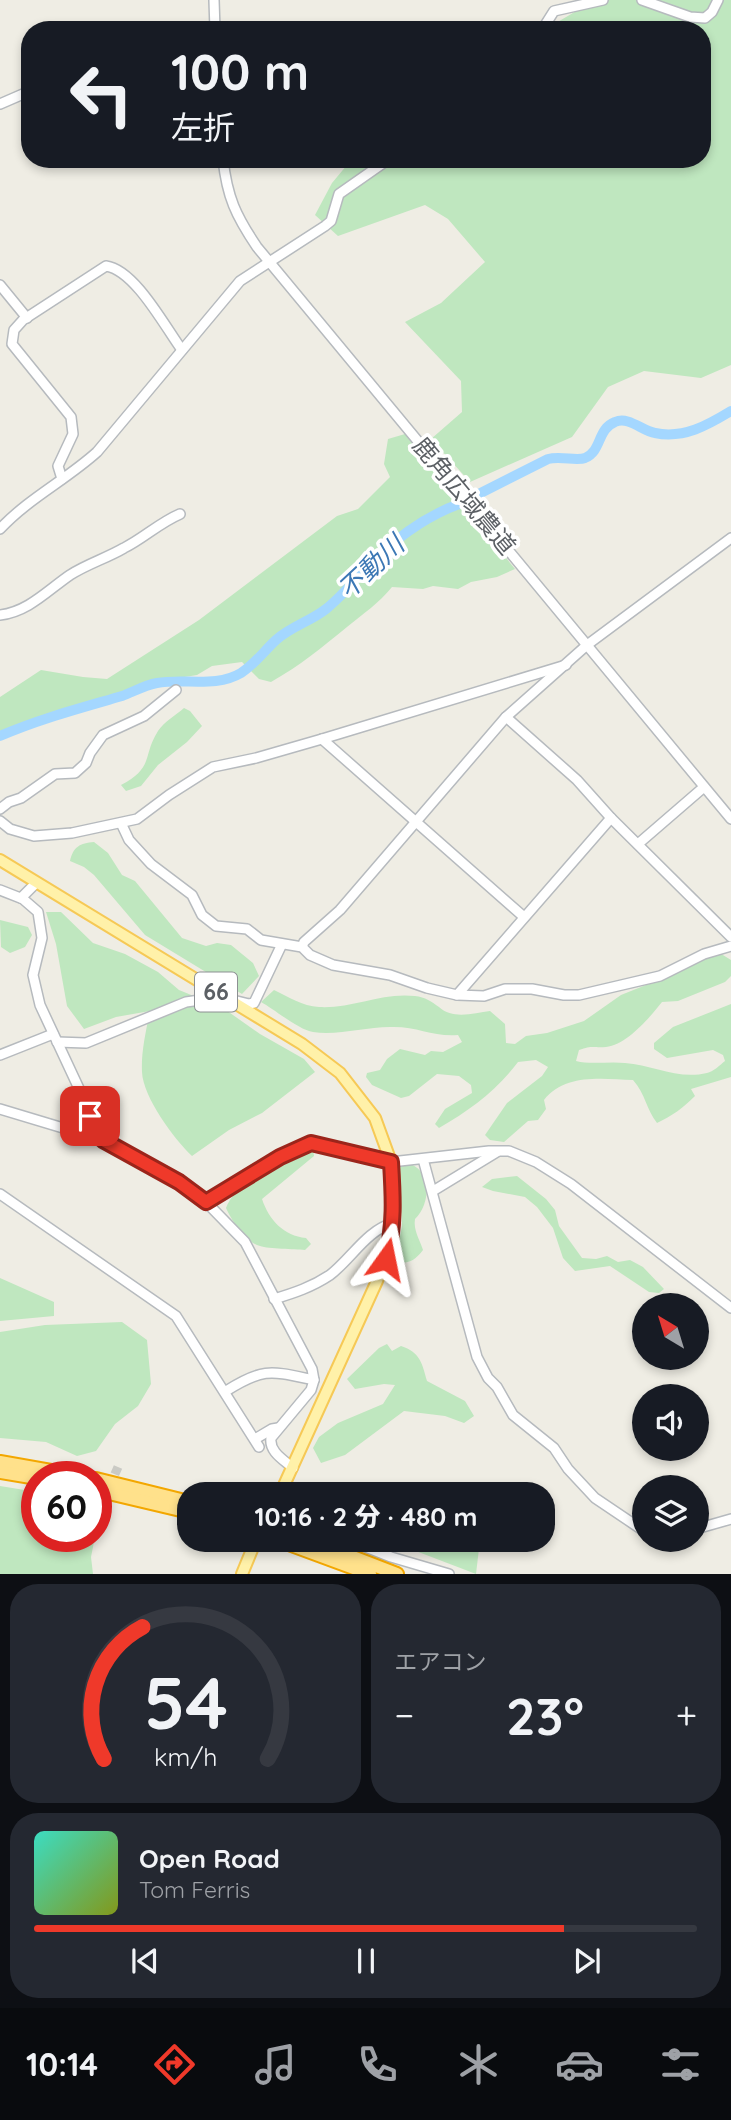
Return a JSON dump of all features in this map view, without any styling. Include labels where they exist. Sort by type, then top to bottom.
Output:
[{"type":"highway","points":[[0,1462],[21,1466]]},
{"type":"highway","points":[[0,1472],[21,1475]]},
{"type":"highway","points":[[112,1483],[177,1499]]},
{"type":"highway","points":[[112,1494],[177,1510]]},
{"type":"highway","points":[[310,1552],[370,1574]]},
{"type":"highway","points":[[340,1552],[397,1574]]},
{"type":"main road","name":"66","points":[[0,860],[302,1044],[340,1073],[375,1118],[391,1162],[392,1238],[377,1282],[286,1482]]},
{"type":"main road","points":[[242,1574],[251,1552]]},
{"type":"street","points":[[214,0],[215,21]]},
{"type":"street","points":[[548,21],[554,11],[603,0]]},
{"type":"street","points":[[642,0],[690,17],[705,18],[712,12],[718,0]]},
{"type":"street","points":[[0,104],[21,95]]},
{"type":"street","name":"鹿角広域農道","points":[[224,168],[226,186],[237,218],[270,262],[731,819]]},
{"type":"street","points":[[0,529],[4,522],[97,452],[240,281],[325,226],[331,221],[339,194],[376,168]]},
{"type":"street","points":[[62,479],[58,466],[73,434],[71,417],[12,344],[15,330],[27,318],[106,266],[116,267],[130,278],[182,351]]},
{"type":"street","points":[[0,285],[27,318]]},
{"type":"street","points":[[0,615],[13,612],[41,598],[72,574],[124,549],[180,513]]},
{"type":"street","points":[[302,947],[304,942],[340,910],[506,717],[587,645],[731,538]]},
{"type":"street","points":[[0,821],[10,829],[34,836],[72,833],[137,819],[213,767],[322,739],[566,665]]},
{"type":"street","points":[[0,809],[55,774],[75,773],[86,763],[103,735],[144,716],[177,690]]},
{"type":"street","points":[[506,717],[577,780],[611,818],[731,937]]},
{"type":"street","points":[[322,739],[524,917]]},
{"type":"street","points":[[638,844],[704,787]]},
{"type":"street","points":[[457,995],[611,818]]},
{"type":"street","points":[[121,823],[129,840],[152,863],[192,895],[202,915],[216,926],[247,929],[261,940],[302,947],[310,955],[333,965],[390,975],[457,995],[484,996],[505,989],[532,989],[579,995],[660,975],[704,954],[731,946]]},
{"type":"street","points":[[21,898],[36,883]]},
{"type":"street","points":[[0,890],[21,898],[33,905],[38,912],[42,938],[33,975],[40,1005],[103,1140]]},
{"type":"street","points":[[0,1055],[55,1038],[86,1043],[186,1002],[225,997],[254,1003],[282,944]]},
{"type":"street","points":[[0,1109],[103,1140],[179,1182],[206,1202],[245,1242],[308,1358],[314,1380],[311,1390],[271,1438],[270,1445],[293,1468]]},
{"type":"street","points":[[206,1202],[280,1157],[311,1143],[391,1162],[509,1151],[536,1161],[570,1184],[731,1308]]},
{"type":"street","points":[[433,1191],[499,1151]]},
{"type":"street","points":[[423,1159],[477,1357],[488,1378],[513,1415],[554,1448],[573,1475],[595,1498],[632,1523]]},
{"type":"street","points":[[0,1194],[176,1316],[257,1443],[272,1429],[278,1428]]},
{"type":"street","points":[[274,1299],[310,1287],[331,1274],[380,1228],[393,1223]]},
{"type":"street","points":[[226,1391],[254,1374],[266,1372],[314,1380]]},
{"type":"street","points":[[709,1525],[731,1519]]},
{"type":"street","points":[[378,1552],[449,1574]]},
{"type":"green space","points":[[595,0],[731,0],[731,365],[701,378],[644,371],[608,387],[572,437],[470,482],[431,439],[462,412],[461,381],[405,322],[441,303],[485,262],[448,219],[425,205],[338,236],[315,215],[332,183],[344,168],[711,168],[711,21],[559,21]]},
{"type":"green space","points":[[405,434],[515,569],[497,577],[471,582],[458,589],[433,586],[423,589],[392,587],[371,608],[319,649],[271,682],[259,679],[242,662],[212,666],[197,675],[160,681],[0,731],[0,697],[41,670],[107,679],[199,620],[337,516],[358,509],[390,477],[384,464],[388,439]]},
{"type":"green space","points":[[184,708],[190,711],[202,726],[158,765],[141,786],[126,791],[121,785],[132,779],[143,767],[158,731]]},
{"type":"green space","points":[[94,842],[108,853],[122,875],[135,881],[182,938],[206,946],[217,943],[231,945],[253,963],[259,976],[242,994],[145,935],[94,875],[70,861],[78,847]]},
{"type":"green space","points":[[46,912],[61,912],[93,943],[125,954],[158,972],[179,990],[223,1008],[260,1034],[304,1059],[315,1072],[262,1113],[229,1130],[192,1156],[161,1117],[144,1082],[142,1057],[150,1011],[116,1017],[84,1029],[67,1006],[56,944]]},
{"type":"green space","points":[[0,920],[28,927],[32,935],[25,947],[10,953],[1,947]]},
{"type":"green space","points":[[718,952],[731,960],[731,976],[725,982],[678,1001],[662,1002],[622,1041],[606,1047],[579,1050],[576,1061],[635,1064],[686,1075],[709,1072],[725,1061],[723,1055],[713,1050],[667,1058],[654,1049],[654,1043],[673,1027],[731,1004],[731,1077],[691,1089],[695,1096],[668,1118],[657,1123],[633,1080],[597,1079],[562,1085],[544,1100],[546,1109],[538,1120],[528,1121],[504,1142],[490,1140],[485,1135],[507,1103],[542,1076],[548,1067],[536,1060],[518,1062],[482,1099],[439,1128],[435,1124],[445,1109],[472,1093],[471,1085],[459,1076],[437,1074],[409,1096],[401,1098],[372,1085],[366,1077],[367,1073],[380,1070],[387,1059],[400,1049],[425,1055],[431,1051],[443,1052],[462,1042],[458,1035],[441,1035],[394,1027],[333,1033],[313,1032],[261,1002],[274,990],[301,1003],[319,1007],[343,1006],[391,996],[419,997],[451,1013],[464,1015],[490,1011],[505,1024],[506,1043],[515,1044],[526,1036],[547,1033],[584,1021],[621,995],[676,973]]},
{"type":"green space","points":[[313,1149],[314,1156],[262,1199],[278,1226],[298,1237],[306,1238],[311,1244],[305,1250],[269,1248],[254,1244],[240,1230],[226,1208],[231,1199],[239,1189],[263,1172]]},
{"type":"green space","points":[[406,1163],[421,1172],[427,1187],[424,1205],[415,1219],[423,1250],[413,1260],[399,1263],[396,1258],[402,1226],[399,1169],[401,1164]]},
{"type":"green space","points":[[517,1176],[546,1199],[555,1210],[559,1226],[582,1258],[596,1259],[607,1256],[618,1262],[630,1260],[643,1267],[664,1289],[659,1293],[649,1292],[610,1266],[575,1271],[563,1258],[553,1228],[537,1207],[525,1197],[482,1187],[492,1179]]},
{"type":"green space","points":[[0,1278],[54,1302],[54,1316],[0,1321]]},
{"type":"green space","points":[[122,1322],[147,1340],[151,1384],[138,1406],[115,1424],[96,1451],[77,1456],[46,1442],[0,1438],[0,1332],[45,1325]]},
{"type":"green space","points":[[387,1344],[392,1351],[401,1346],[412,1351],[422,1364],[427,1381],[465,1401],[474,1416],[464,1423],[445,1416],[404,1411],[345,1455],[321,1463],[313,1448],[319,1437],[338,1423],[383,1404],[395,1385],[355,1389],[347,1379],[379,1348]]},
{"type":"green space","points":[[0,1486],[21,1489],[21,1552],[92,1552],[93,1574],[0,1574]]},
{"type":"green space","points":[[418,1552],[479,1552],[476,1574]]},
{"type":"waterway","name":"不動川","points":[[0,736],[153,684],[231,678],[251,666],[282,635],[326,609],[388,547],[437,514],[548,459],[585,458],[594,450],[609,425],[615,422],[630,422],[655,433],[676,434],[704,426],[731,411]]},
{"type":"tunnel","points":[[112,1481],[118,1467]]},
{"type":"route","points":[[90,1116],[103,1140],[179,1182],[206,1202],[280,1157],[311,1143],[391,1162],[394,1218],[386,1259]]}]
